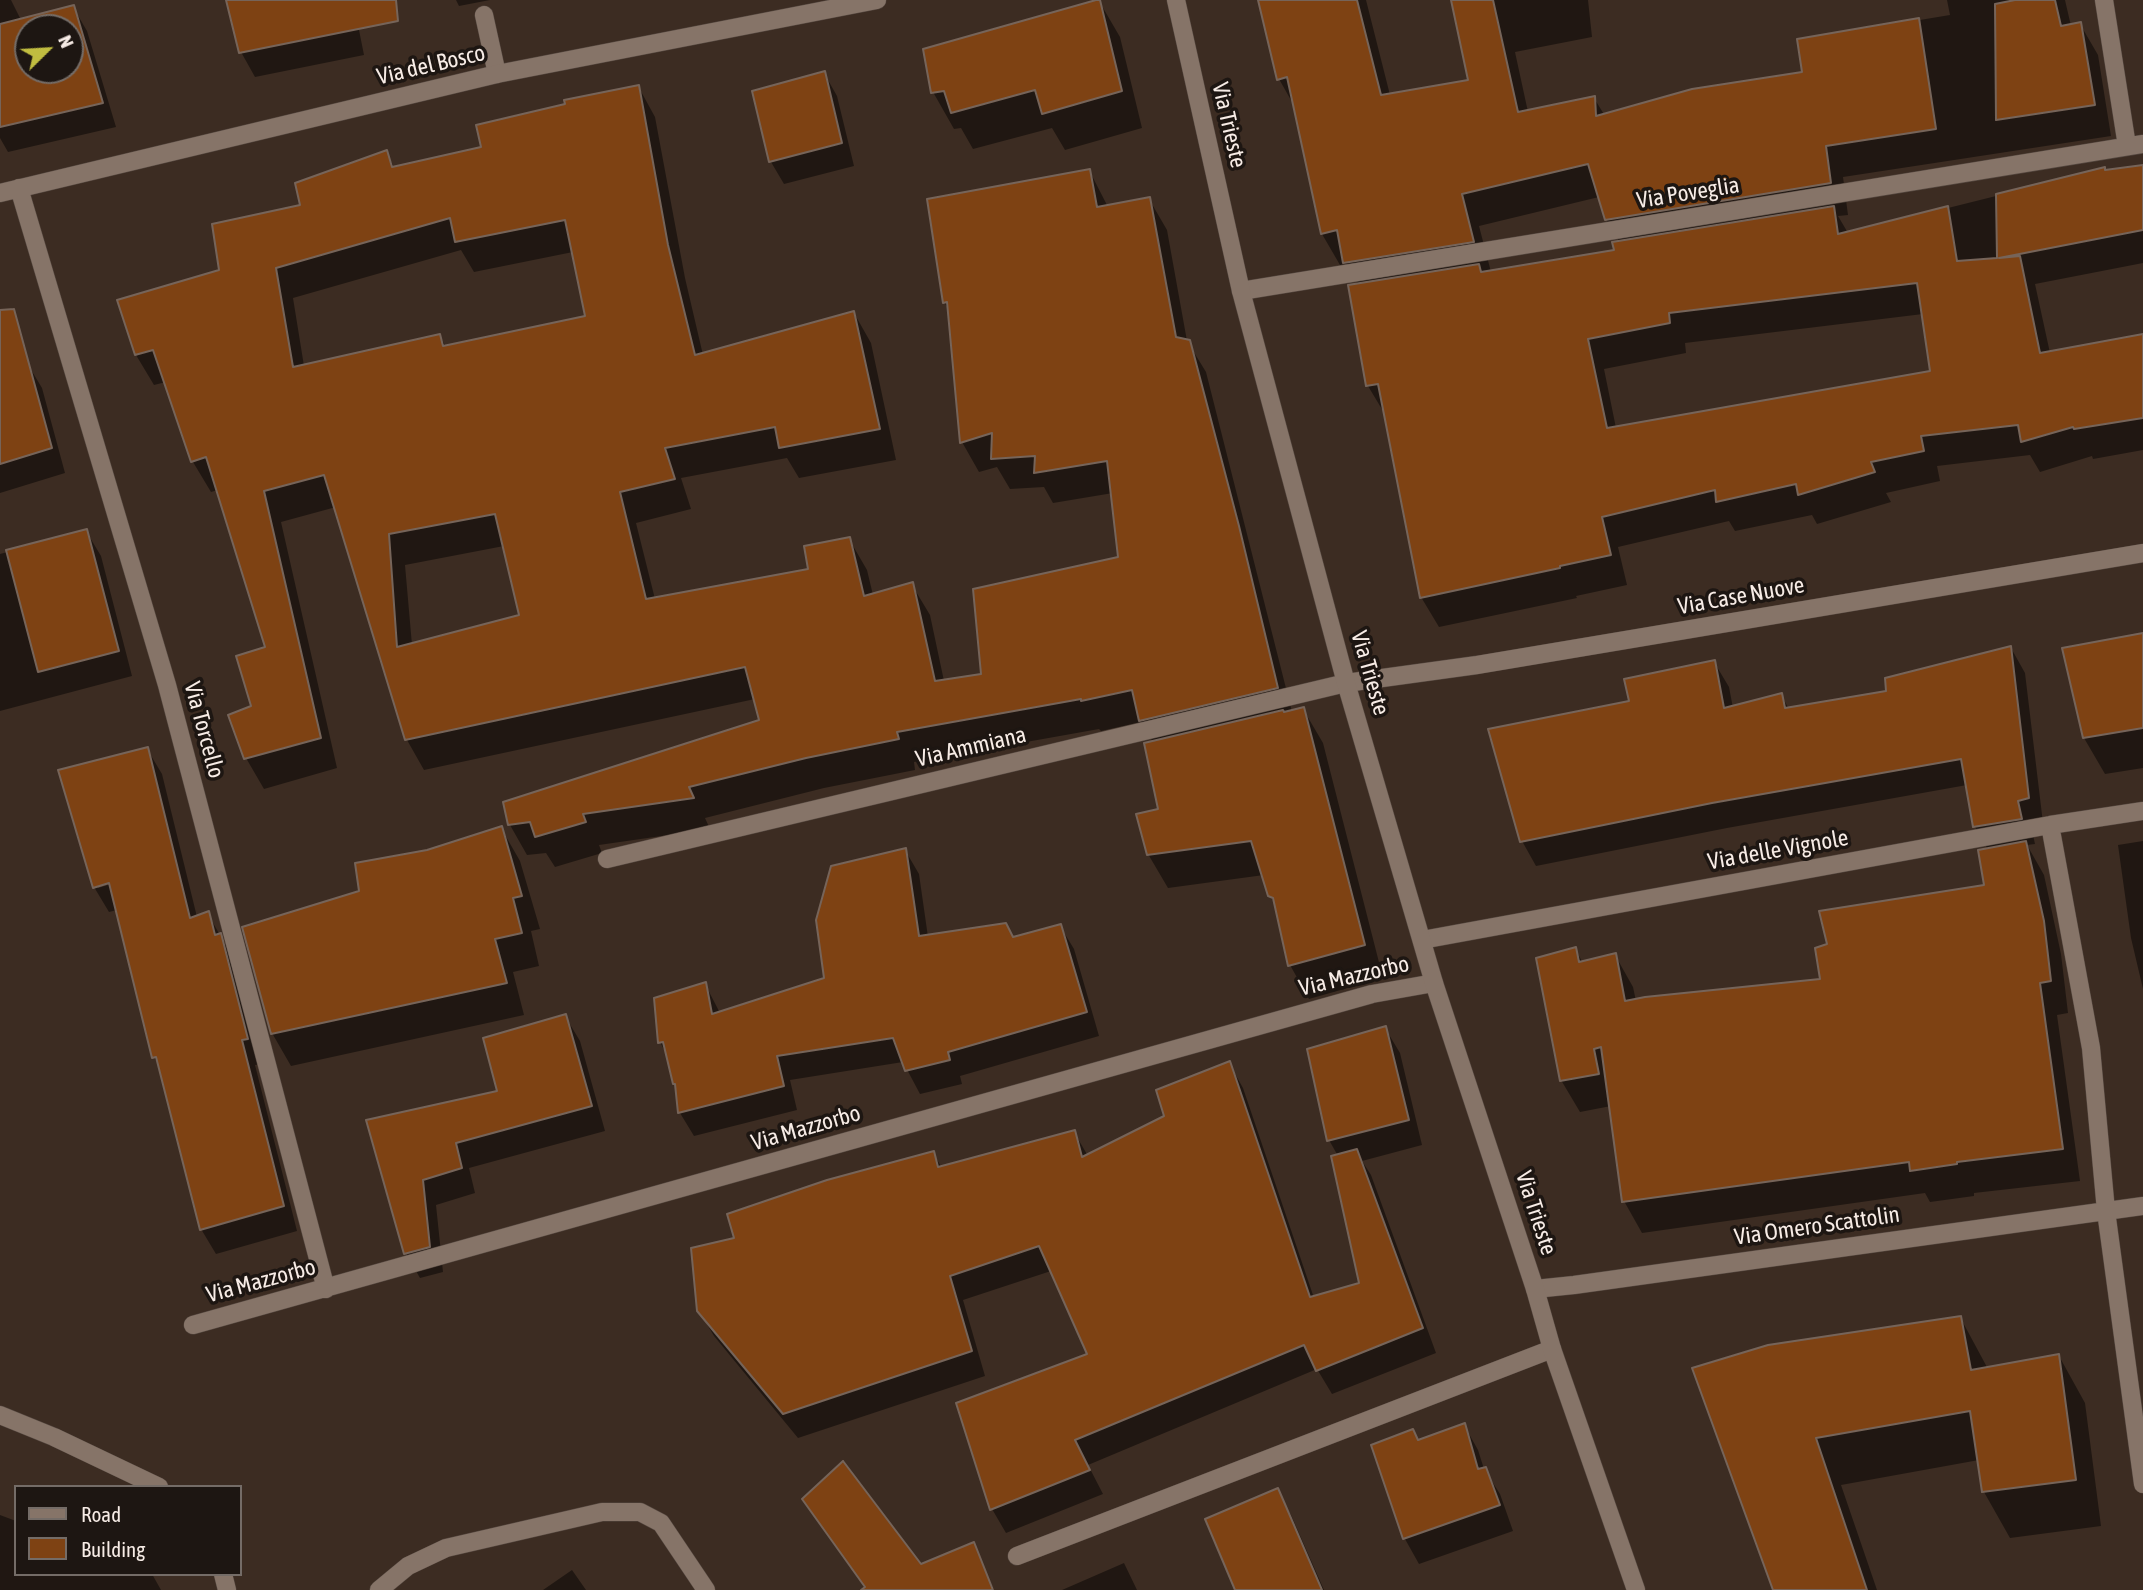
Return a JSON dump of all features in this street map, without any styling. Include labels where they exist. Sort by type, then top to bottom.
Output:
[{"type":"street","name":"Via del Bosco","points":[[0,193],[497,74],[877,0]]},
{"type":"street","name":"Via Trieste","points":[[1176,0],[1241,292],[1346,683],[1434,983],[1535,1289],[1552,1349],[1636,1590]]},
{"type":"street","points":[[2104,0],[2135,145]]},
{"type":"street","points":[[484,15],[497,74]]},
{"type":"street","name":"Via Poveglia","points":[[1241,292],[2135,145]]},
{"type":"street","name":"Via Torcello","points":[[19,188],[167,685],[326,1289]]},
{"type":"street","name":"Via Case Nuove","points":[[1346,683],[1477,665],[2143,553]]},
{"type":"street","name":"Via Ammiana","points":[[607,859],[1346,683]]},
{"type":"street","name":"Via delle Vignole","points":[[1422,940],[2050,825],[2143,811]]},
{"type":"street","points":[[2050,825],[2091,1048],[2106,1211],[2143,1484]]},
{"type":"street","name":"Via Mazzorbo","points":[[193,1325],[1372,994],[1434,983]]},
{"type":"street","name":"Via Omero Scattolin","points":[[1535,1289],[2143,1206]]},
{"type":"street","points":[[1017,1556],[1552,1349]]},
{"type":"street","points":[[0,1415],[54,1437],[155,1485]]},
{"type":"street","points":[[379,1590],[384,1583],[408,1566],[446,1548],[602,1512],[640,1512],[661,1523],[706,1590]]},
{"type":"building","points":[[226,0],[396,0],[398,21],[239,53]]},
{"type":"building","points":[[1100,0],[1122,91],[1042,114],[1035,90],[951,113],[944,91],[931,93],[923,49]]},
{"type":"building","points":[[1258,0],[1357,0],[1381,95],[1468,80],[1451,0],[1493,0],[1518,112],[1595,96],[1596,116],[1692,89],[1802,72],[1797,39],[1919,18],[1936,129],[1826,146],[1831,183],[1605,220],[1588,164],[1462,194],[1474,242],[1343,263],[1337,230],[1321,234],[1287,77],[1277,80]]},
{"type":"building","points":[[2015,0],[2055,0],[2061,26],[2081,22],[2095,105],[1996,120],[1995,4]]},
{"type":"building","points":[[74,5],[77,14],[39,14]]},
{"type":"building","points":[[14,20],[14,84],[84,84],[84,39],[103,103],[0,127],[0,24]]},
{"type":"building","points":[[825,71],[842,143],[769,162],[752,91]]},
{"type":"building","points":[[639,85],[668,245],[695,355],[854,311],[880,429],[779,448],[775,427],[665,448],[675,479],[620,492],[646,599],[808,569],[804,546],[850,537],[864,596],[913,582],[935,681],[981,674],[973,589],[1118,557],[1107,461],[1034,473],[1035,456],[991,459],[992,433],[960,443],[947,302],[943,303],[927,199],[1090,169],[1097,207],[1150,197],[1176,337],[1190,340],[1278,688],[1139,721],[1132,690],[897,732],[899,739],[806,758],[689,787],[694,798],[583,814],[586,822],[535,837],[530,822],[508,825],[503,802],[759,720],[745,667],[405,740],[324,475],[264,491],[321,738],[244,759],[228,715],[251,706],[236,656],[265,647],[206,457],[191,462],[153,350],[135,355],[117,300],[219,270],[212,224],[300,205],[295,183],[387,150],[392,167],[481,147],[476,125],[565,104],[564,100]],"holes":[[[450,218],[455,242],[565,220],[585,316],[443,346],[440,334],[293,367],[276,268]],[[495,514],[519,615],[397,647],[389,534]]]},
{"type":"building","points":[[2143,165],[2143,230],[1999,258],[2020,256],[2040,353],[2143,334],[2143,418],[2074,429],[2073,427],[2021,442],[2018,425],[1921,436],[1924,451],[1871,462],[1875,472],[1798,495],[1796,484],[1716,502],[1715,490],[1602,517],[1611,555],[1420,598],[1378,384],[1366,386],[1348,285],[1479,264],[1481,272],[1614,250],[1612,242],[1834,206],[1838,234],[1948,206],[1957,261],[1997,258],[1996,194],[2105,167],[2105,170]],"holes":[[[1917,283],[1930,371],[1607,428],[1588,339],[1670,323],[1669,313]]]},
{"type":"building","points":[[14,309],[52,448],[0,464],[0,310]]},
{"type":"building","points":[[87,529],[119,651],[38,672],[6,550]]},
{"type":"building","points":[[2143,633],[2143,728],[2083,738],[2062,648]]},
{"type":"building","points":[[2011,646],[2029,798],[2018,801],[2022,819],[1973,827],[1961,759],[1712,803],[1520,842],[1488,729],[1629,701],[1624,679],[1715,660],[1724,708],[1782,693],[1785,708],[1886,691],[1885,678]]},
{"type":"building","points":[[1304,707],[1365,945],[1288,966],[1273,898],[1268,896],[1251,841],[1147,855],[1136,814],[1158,809],[1144,743]]},
{"type":"building","points":[[148,747],[190,918],[209,911],[215,935],[221,933],[248,1039],[242,1040],[284,1206],[200,1230],[156,1057],[152,1058],[109,883],[93,888],[58,770]]},
{"type":"building","points":[[502,826],[522,896],[513,898],[522,933],[495,939],[507,983],[271,1034],[242,927],[359,891],[355,863],[427,850]]},
{"type":"building","points":[[2026,841],[2044,921],[2051,981],[2040,983],[2063,1149],[1957,1162],[1910,1171],[1909,1162],[1622,1202],[1601,1047],[1594,1049],[1599,1074],[1560,1081],[1536,958],[1576,947],[1579,962],[1616,953],[1625,1001],[1820,979],[1815,948],[1827,944],[1819,911],[1984,885],[1978,850]]},
{"type":"building","points":[[906,848],[919,936],[1006,923],[1013,937],[1061,924],[1087,1012],[948,1052],[950,1060],[905,1071],[893,1038],[777,1056],[784,1086],[678,1113],[675,1084],[663,1042],[658,1043],[654,998],[706,982],[712,1014],[824,978],[816,920],[831,866]]},
{"type":"building","points":[[566,1014],[592,1106],[456,1143],[462,1168],[423,1180],[430,1247],[404,1254],[366,1120],[497,1091],[483,1038]]},
{"type":"building","points":[[1386,1026],[1409,1120],[1327,1141],[1307,1049]]},
{"type":"building","points":[[1230,1061],[1310,1297],[1359,1283],[1331,1156],[1357,1149],[1423,1328],[1316,1371],[1304,1345],[1075,1440],[1090,1470],[990,1510],[956,1403],[1087,1354],[1039,1246],[950,1276],[972,1351],[783,1414],[697,1311],[691,1248],[734,1238],[727,1214],[827,1180],[934,1151],[938,1167],[1075,1130],[1082,1157],[1164,1116],[1156,1090]]},
{"type":"building","points":[[1961,1316],[1971,1370],[2059,1354],[2076,1480],[1982,1492],[1970,1411],[1816,1438],[1867,1590],[1773,1590],[1692,1368],[1768,1345]]},
{"type":"building","points":[[1465,1423],[1478,1469],[1486,1467],[1500,1505],[1403,1539],[1371,1445],[1413,1429],[1418,1440]]},
{"type":"building","points":[[843,1461],[921,1564],[974,1542],[993,1590],[861,1590],[865,1587],[802,1499]]},
{"type":"building","points":[[1278,1488],[1322,1590],[1235,1590],[1205,1519]]}]
